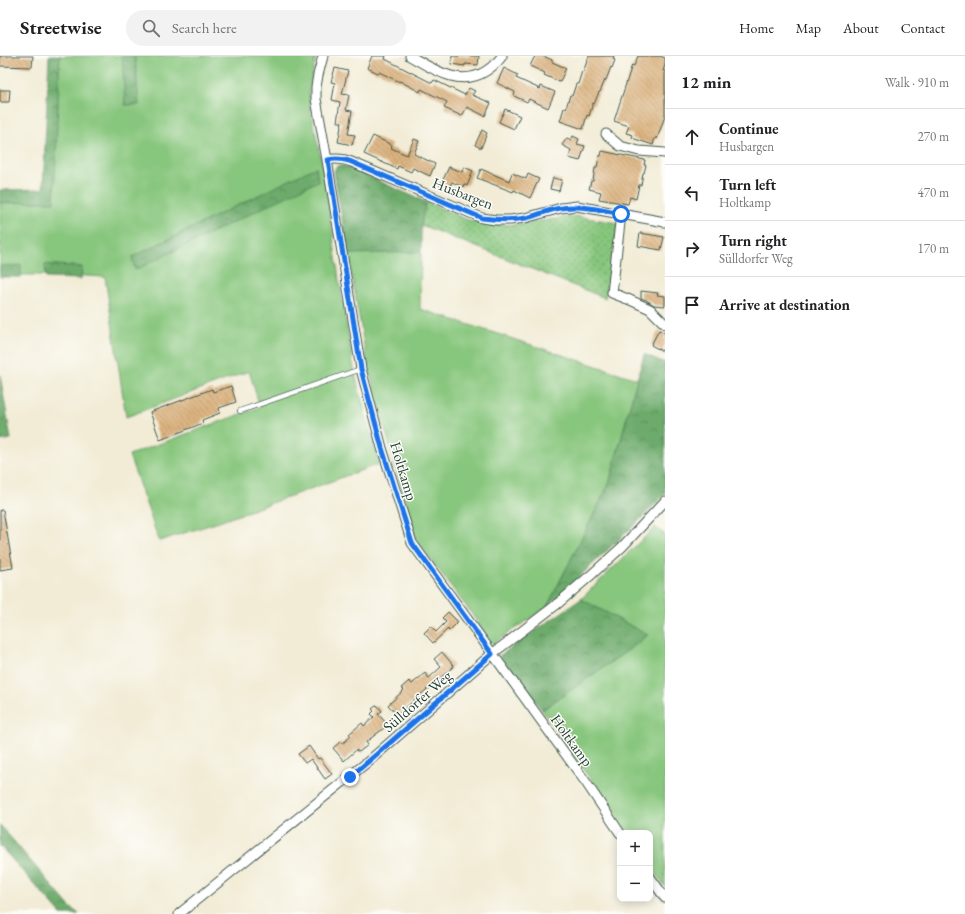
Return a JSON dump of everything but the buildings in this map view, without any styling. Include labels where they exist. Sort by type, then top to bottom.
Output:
[{"type":"street","name":"Holtkamp","points":[[323,56],[316,87],[316,99],[328,160],[361,369],[382,448],[412,543],[585,781],[618,830]]},
{"type":"street","points":[[410,56],[436,71],[451,77],[464,78],[471,78],[492,68],[502,56]]},
{"type":"street","points":[[606,134],[620,146],[639,151],[665,153]]},
{"type":"street","name":"Husbargen","points":[[328,160],[345,159],[482,218],[510,220],[525,218],[561,208],[577,206],[665,222]]},
{"type":"street","points":[[621,214],[612,293],[650,309],[665,324]]},
{"type":"street","name":"Sülldorfer Weg","points":[[179,914],[370,760],[492,654],[556,605],[622,547],[665,501]]},
{"type":"street","points":[[653,880],[665,898]]},
{"type":"lane","points":[[240,411],[361,369]]},
{"type":"green space","points":[[49,56],[60,56],[54,202],[0,203],[0,190],[43,189]]},
{"type":"green space","points":[[55,56],[316,56],[309,91],[310,108],[324,173],[341,293],[355,375],[379,464],[219,522],[159,541],[129,455],[260,407],[249,371],[126,417],[105,277],[69,275],[0,275],[0,199],[50,198]]},
{"type":"green space","points":[[122,56],[135,56],[139,105],[125,105]]},
{"type":"green space","points":[[340,165],[426,202],[421,225],[421,252],[348,254],[334,172],[336,167]]},
{"type":"green space","points":[[316,167],[318,181],[135,270],[132,257]]},
{"type":"green space","points":[[426,202],[468,220],[491,224],[511,225],[575,216],[618,223],[605,298],[421,225]]},
{"type":"green space","points":[[421,252],[420,309],[637,379],[609,484],[547,607],[492,644],[469,610],[416,540],[368,367],[348,254]]},
{"type":"green space","points":[[45,264],[82,267],[81,279],[46,278]]},
{"type":"green space","points":[[21,265],[21,277],[0,277],[0,266]]},
{"type":"green space","points":[[644,354],[665,363],[665,494],[645,515],[547,607],[609,484]]},
{"type":"green space","points":[[0,375],[11,439],[0,441]]},
{"type":"green space","points":[[655,527],[665,535],[665,887],[653,869],[653,830],[626,830],[542,710],[631,648],[647,635],[581,599]]},
{"type":"green space","points":[[581,599],[648,635],[542,710],[499,656]]},
{"type":"green space","points":[[0,825],[70,907],[79,914],[61,914],[0,846]]},
{"type":"route","points":[[350,777],[492,654],[412,543],[382,448],[361,369],[328,160],[345,159],[482,218],[510,220],[525,218],[561,208],[577,206],[621,214]]}]
